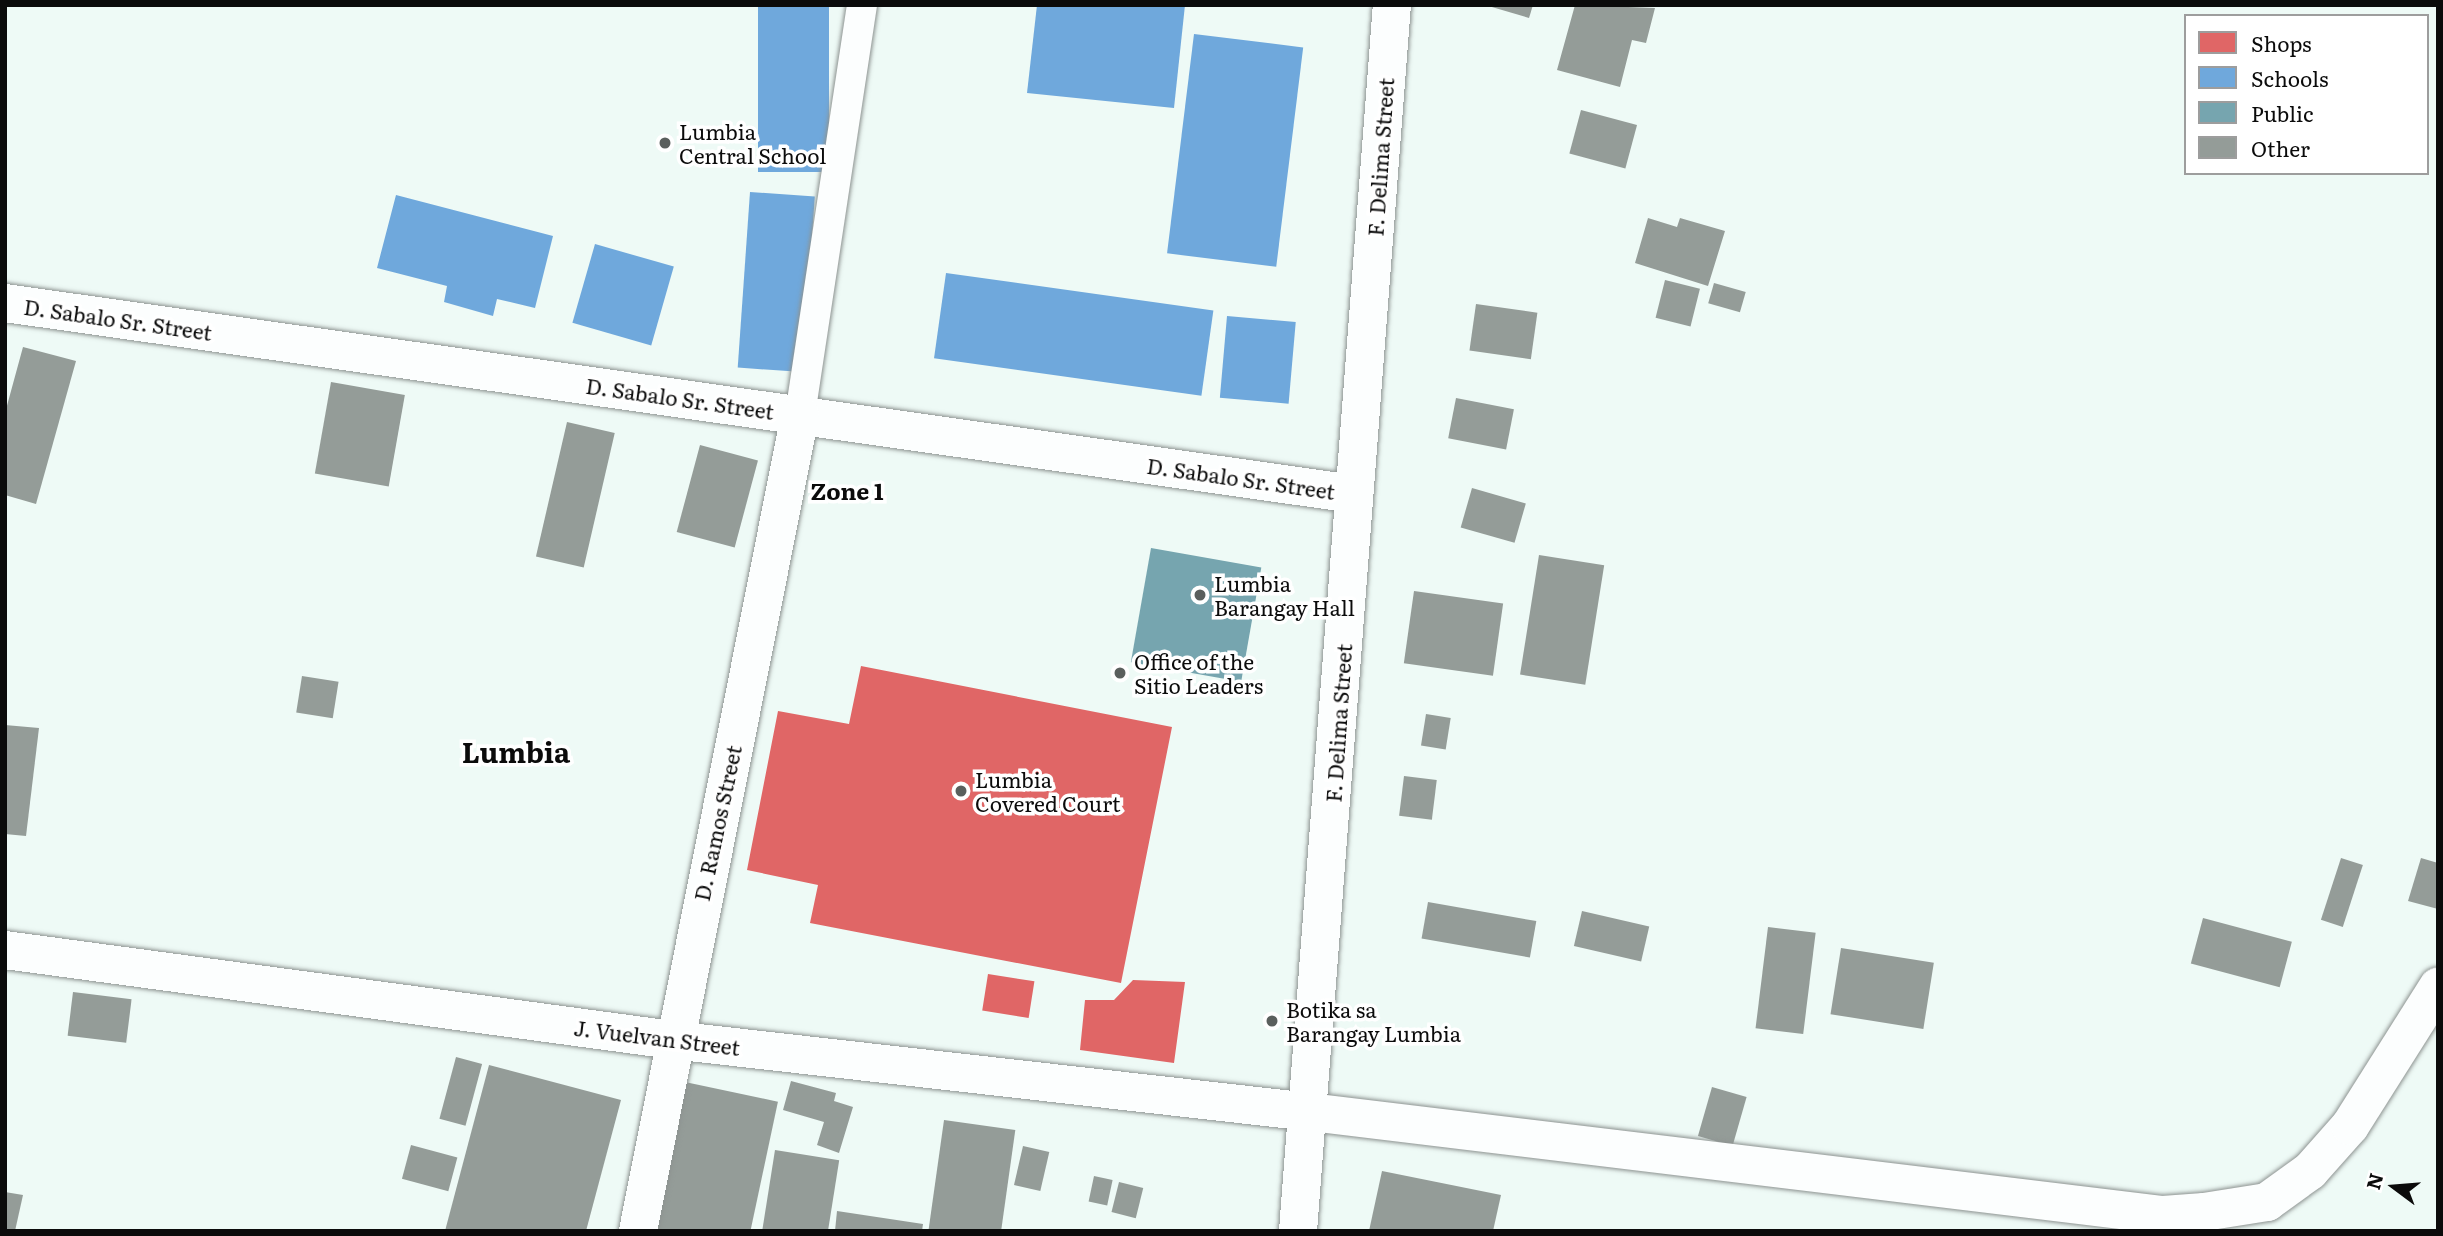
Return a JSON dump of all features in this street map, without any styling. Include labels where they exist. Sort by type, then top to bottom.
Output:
[{"type":"street","name":"F. Delima Street","points":[[1298,1231],[1310,1112],[1392,5]]},
{"type":"street","name":"D. Sabalo Sr. Street","points":[[5,303],[1354,494]]},
{"type":"street","name":"D. Ramos Street","points":[[638,1231],[672,1040],[800,415]]},
{"type":"street","name":"J. Vuelvan Street","points":[[5,950],[672,1040],[1310,1112],[2163,1215],[2204,1212],[2267,1202],[2310,1171],[2350,1126],[2438,988]]},
{"type":"lane","points":[[800,415],[862,5]]},
{"type":"building: Shops","name":"Lumbia Covered Court","points":[[861,666],[1172,727],[1121,983],[810,923],[818,885],[747,870],[778,711],[849,724]]},
{"type":"building: Shops","points":[[988,974],[1034,981],[1029,1018],[982,1011]]},
{"type":"building: Shops","points":[[1133,980],[1185,982],[1174,1063],[1080,1050],[1085,1000],[1114,1000]]},
{"type":"building: Schools","points":[[758,5],[829,5],[829,172],[758,172]]},
{"type":"building: Schools","points":[[1037,5],[1185,5],[1174,108],[1027,93]]},
{"type":"building: Schools","points":[[1194,34],[1303,47],[1276,267],[1167,253]]},
{"type":"building: Schools","points":[[750,192],[815,197],[803,372],[738,368]]},
{"type":"building: Schools","points":[[396,195],[553,236],[535,308],[497,299],[493,316],[444,302],[447,286],[377,268]]},
{"type":"building: Schools","points":[[595,244],[674,267],[651,345],[572,323]]},
{"type":"building: Schools","points":[[946,273],[1213,311],[1201,396],[934,358]]},
{"type":"building: Schools","points":[[1227,316],[1296,322],[1289,404],[1220,398]]},
{"type":"building: Public","name":"Lumbia Barangay Hall","points":[[1151,548],[1261,567],[1241,682],[1131,662]]},
{"type":"building: Other","points":[[1485,5],[1533,5],[1529,18]]},
{"type":"building: Other","points":[[1575,5],[1655,8],[1646,43],[1632,40],[1620,87],[1557,70]]},
{"type":"building: Other","points":[[1581,110],[1637,125],[1625,168],[1569,153]]},
{"type":"building: Other","points":[[1648,218],[1677,227],[1680,218],[1725,231],[1708,286],[1635,263]]},
{"type":"building: Other","points":[[1665,280],[1700,289],[1690,327],[1656,318]]},
{"type":"building: Other","points":[[1714,283],[1746,292],[1740,312],[1708,303]]},
{"type":"building: Other","points":[[1476,304],[1537,313],[1531,359],[1469,351]]},
{"type":"building: Other","points":[[23,347],[76,361],[36,504],[5,495],[5,413]]},
{"type":"building: Other","points":[[331,382],[405,395],[389,487],[315,474]]},
{"type":"building: Other","points":[[1456,398],[1514,409],[1506,450],[1448,438]]},
{"type":"building: Other","points":[[567,422],[615,433],[584,567],[536,556]]},
{"type":"building: Other","points":[[700,445],[758,461],[735,547],[677,532]]},
{"type":"building: Other","points":[[1472,488],[1526,503],[1515,543],[1461,527]]},
{"type":"building: Other","points":[[1539,555],[1604,565],[1585,685],[1520,675]]},
{"type":"building: Other","points":[[1414,591],[1503,604],[1493,676],[1404,663]]},
{"type":"building: Other","points":[[302,676],[339,682],[333,718],[296,713]]},
{"type":"building: Other","points":[[1426,714],[1451,718],[1446,750],[1421,746]]},
{"type":"building: Other","points":[[5,725],[39,728],[26,836],[5,834]]},
{"type":"building: Other","points":[[1404,776],[1437,780],[1432,820],[1399,816]]},
{"type":"building: Other","points":[[2341,858],[2363,865],[2343,927],[2321,920]]},
{"type":"building: Other","points":[[2421,858],[2438,863],[2438,909],[2408,901]]},
{"type":"building: Other","points":[[1428,902],[1536,921],[1530,958],[1422,938]]},
{"type":"building: Other","points":[[1582,911],[1649,927],[1641,962],[1574,946]]},
{"type":"building: Other","points":[[2203,918],[2292,942],[2280,987],[2191,963]]},
{"type":"building: Other","points":[[1768,927],[1816,933],[1803,1034],[1756,1028]]},
{"type":"building: Other","points":[[1841,948],[1934,963],[1923,1029],[1831,1014]]},
{"type":"building: Other","points":[[73,992],[132,999],[126,1043],[68,1036]]},
{"type":"building: Other","points":[[456,1057],[482,1064],[466,1126],[439,1119]]},
{"type":"building: Other","points":[[489,1065],[621,1100],[586,1231],[445,1231]]},
{"type":"building: Other","points":[[791,1081],[836,1093],[834,1101],[853,1107],[839,1153],[817,1145],[824,1122],[783,1110]]},
{"type":"building: Other","points":[[685,1082],[778,1102],[750,1231],[653,1231]]},
{"type":"building: Other","points":[[1712,1087],[1747,1097],[1733,1146],[1698,1136]]},
{"type":"building: Other","points":[[944,1120],[1015,1130],[1001,1231],[928,1231]]},
{"type":"building: Other","points":[[411,1145],[457,1157],[448,1191],[402,1179]]},
{"type":"building: Other","points":[[1023,1146],[1049,1152],[1040,1191],[1014,1185]]},
{"type":"building: Other","points":[[775,1150],[839,1160],[828,1231],[762,1231]]},
{"type":"building: Other","points":[[1382,1171],[1501,1195],[1493,1231],[1369,1231]]},
{"type":"building: Other","points":[[1094,1176],[1113,1180],[1107,1205],[1089,1201]]},
{"type":"building: Other","points":[[1119,1182],[1143,1188],[1136,1218],[1112,1212]]},
{"type":"building: Other","points":[[5,1192],[23,1195],[15,1231],[5,1231]]},
{"type":"building: Other","points":[[837,1211],[923,1224],[922,1231],[835,1231]]},
{"type":"place","name":"Lumbia Central School","points":[[665,143]]},
{"type":"place","name":"Lumbia Barangay Hall","points":[[1200,595]]},
{"type":"place","name":"Office of the Sitio Leaders","points":[[1120,673]]},
{"type":"place","name":"Lumbia Covered Court","points":[[961,791]]},
{"type":"place","name":"Botika sa Barangay Lumbia","points":[[1272,1021]]},
{"type":"district","name":"Zone 1","points":[[847,490]]},
{"type":"district","name":"Lumbia","points":[[516,751]]}]
